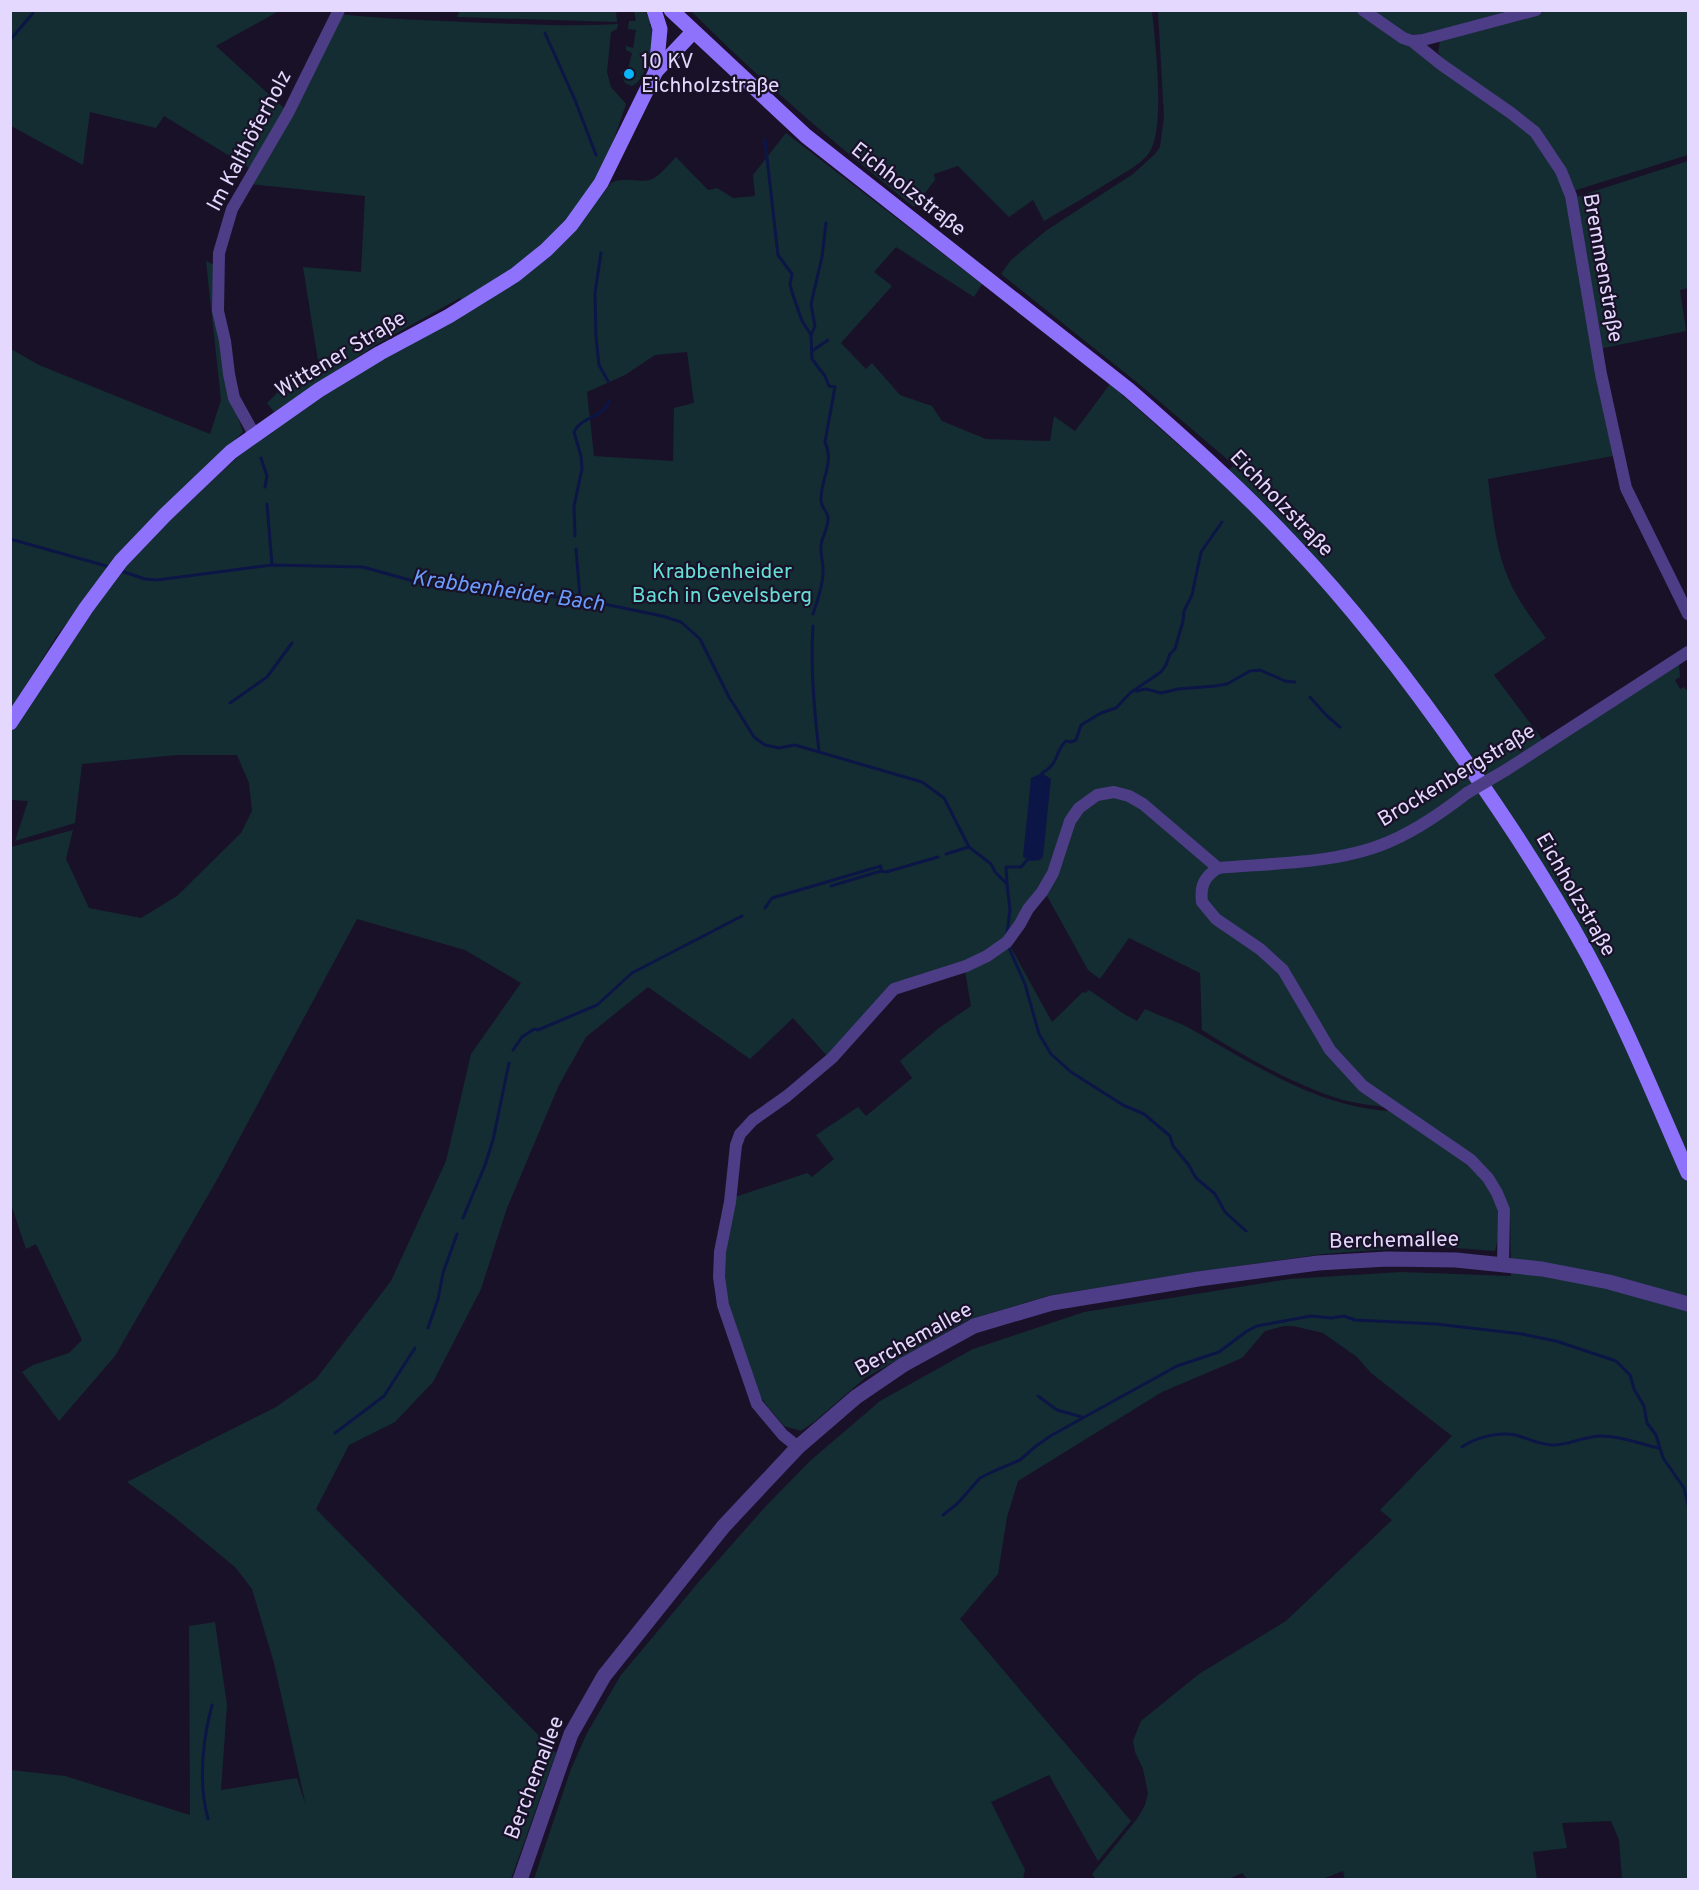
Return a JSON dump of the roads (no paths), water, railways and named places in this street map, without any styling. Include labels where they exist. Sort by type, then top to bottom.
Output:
[{"type":"main road","points":[[654,10],[660,29],[656,71]]},
{"type":"main road","name":"Eichholzstraße","points":[[671,10],[806,136],[1129,390],[1290,540],[1370,633],[1445,731],[1511,827],[1588,955],[1647,1073],[1688,1168]]},
{"type":"main road","name":"Wittener Straße","points":[[10,723],[86,608],[122,561],[206,475],[254,434],[339,377],[449,316],[515,275],[546,250],[571,225],[601,183],[656,71],[693,32]]},
{"type":"street","name":"Im Kalthöferholz","points":[[254,434],[234,398],[229,374],[218,311],[219,253],[232,209],[296,99],[339,10]]},
{"type":"street","name":"Bremmenstraße","points":[[1363,10],[1403,38],[1412,41],[1535,132],[1561,171],[1571,196],[1600,374],[1626,488],[1689,614]]},
{"type":"street","points":[[1412,41],[1536,10]]},
{"type":"street","name":"Brockenbergstraße","points":[[1218,868],[1320,858],[1364,850],[1393,840],[1440,814],[1467,793],[1689,652]]},
{"type":"street","points":[[798,1447],[783,1435],[757,1404],[723,1305],[719,1278],[720,1252],[730,1202],[736,1145],[740,1134],[753,1120],[787,1096],[832,1058],[894,989],[966,966],[987,956],[1007,942],[1053,873],[1070,821],[1079,808],[1096,795],[1114,792],[1129,796],[1143,804],[1218,868],[1209,874],[1202,884],[1202,902],[1216,919],[1260,949],[1283,970],[1320,1035],[1348,1071],[1363,1086],[1471,1160],[1488,1178],[1504,1210],[1503,1264]]},
{"type":"street","name":"Berchemallee","points":[[520,1880],[571,1734],[604,1676],[723,1527],[798,1447],[856,1397],[903,1365],[974,1326],[1052,1303],[1240,1272],[1318,1263],[1424,1258],[1503,1264],[1590,1278],[1689,1304]]},
{"type":"waterway","points":[[10,40],[33,13]]},
{"type":"waterway","points":[[545,33],[575,100],[596,155]]},
{"type":"waterway","points":[[765,140],[778,255],[792,274],[790,285],[793,295],[802,321],[811,335],[812,359],[825,376],[829,386],[835,387],[825,442],[828,450],[828,464],[821,493],[821,503],[828,518],[821,545],[823,578],[813,614]]},
{"type":"waterway","points":[[811,335],[815,326],[811,304],[822,257],[826,223]]},
{"type":"waterway","points":[[601,253],[595,293],[596,337],[599,365],[608,381]]},
{"type":"waterway","points":[[812,351],[828,340]]},
{"type":"waterway","points":[[575,536],[574,506],[582,469],[574,432],[582,423],[602,411],[609,401]]},
{"type":"waterway","points":[[261,458],[267,476],[265,487]]},
{"type":"waterway","points":[[267,504],[272,565]]},
{"type":"waterway","points":[[1042,773],[1052,765],[1066,741],[1076,740],[1081,725],[1101,713],[1116,708],[1130,693],[1161,672],[1175,649],[1184,611],[1192,595],[1201,552],[1222,522]]},
{"type":"waterway","name":"Krabbenheider Bach","points":[[10,539],[110,567]]},
{"type":"waterway","points":[[576,549],[580,598]]},
{"type":"waterway","name":"Krabbenheider Bach","points":[[121,571],[145,579],[157,580],[272,565],[363,567],[431,586],[580,599],[681,622],[700,639],[729,697],[754,737],[765,745],[779,748],[795,745],[922,782],[944,798],[969,847],[991,864],[995,872],[1007,884],[1010,910],[1007,934]]},
{"type":"waterway","points":[[813,626],[813,689],[819,751]]},
{"type":"waterway","points":[[230,703],[267,677],[292,643]]},
{"type":"waterway","points":[[1136,691],[1146,689],[1161,693],[1227,684],[1250,671],[1260,670],[1285,681],[1295,682]]},
{"type":"waterway","points":[[1310,697],[1340,727]]},
{"type":"waterway","points":[[946,854],[969,847]]},
{"type":"waterway","points":[[765,908],[772,898],[881,866],[881,871],[886,872],[938,857]]},
{"type":"waterway","points":[[1007,884],[1006,867],[1021,867],[1028,859]]},
{"type":"waterway","points":[[831,886],[881,871]]},
{"type":"waterway","points":[[513,1050],[522,1037],[534,1029],[538,1030],[597,1005],[632,973],[742,916]]},
{"type":"waterway","name":"Krabbenheider Bach","points":[[1009,948],[1025,984],[1039,1034],[1051,1054],[1071,1072],[1123,1105],[1144,1114],[1170,1136],[1173,1146],[1196,1178],[1215,1194],[1225,1212],[1246,1231]]},
{"type":"waterway","points":[[463,1218],[493,1140],[509,1063]]},
{"type":"waterway","points":[[428,1328],[438,1299],[443,1273],[457,1234]]},
{"type":"waterway","points":[[943,1515],[958,1503],[980,1478],[1020,1460],[1052,1435],[1177,1366],[1219,1352],[1257,1326],[1311,1316],[1331,1318],[1344,1316],[1355,1320],[1436,1324],[1522,1334],[1556,1341],[1616,1361],[1630,1375],[1634,1389],[1644,1406],[1647,1423],[1656,1435],[1663,1458],[1684,1488],[1688,1505]]},
{"type":"waterway","points":[[335,1433],[384,1396],[415,1348]]},
{"type":"waterway","points":[[1038,1396],[1057,1410],[1082,1417]]},
{"type":"waterway","points":[[1462,1447],[1480,1438],[1502,1434],[1515,1435],[1551,1445],[1594,1436],[1608,1436],[1659,1448]]},
{"type":"waterway","points":[[208,1819],[203,1790],[202,1762],[212,1705]]},
{"type":"place","name":"10 KV Eichholzstraße","points":[[629,74]]},
{"type":"park label","name":"Krabbenheider Bach in Gevelsberg","points":[[722,584]]}]
